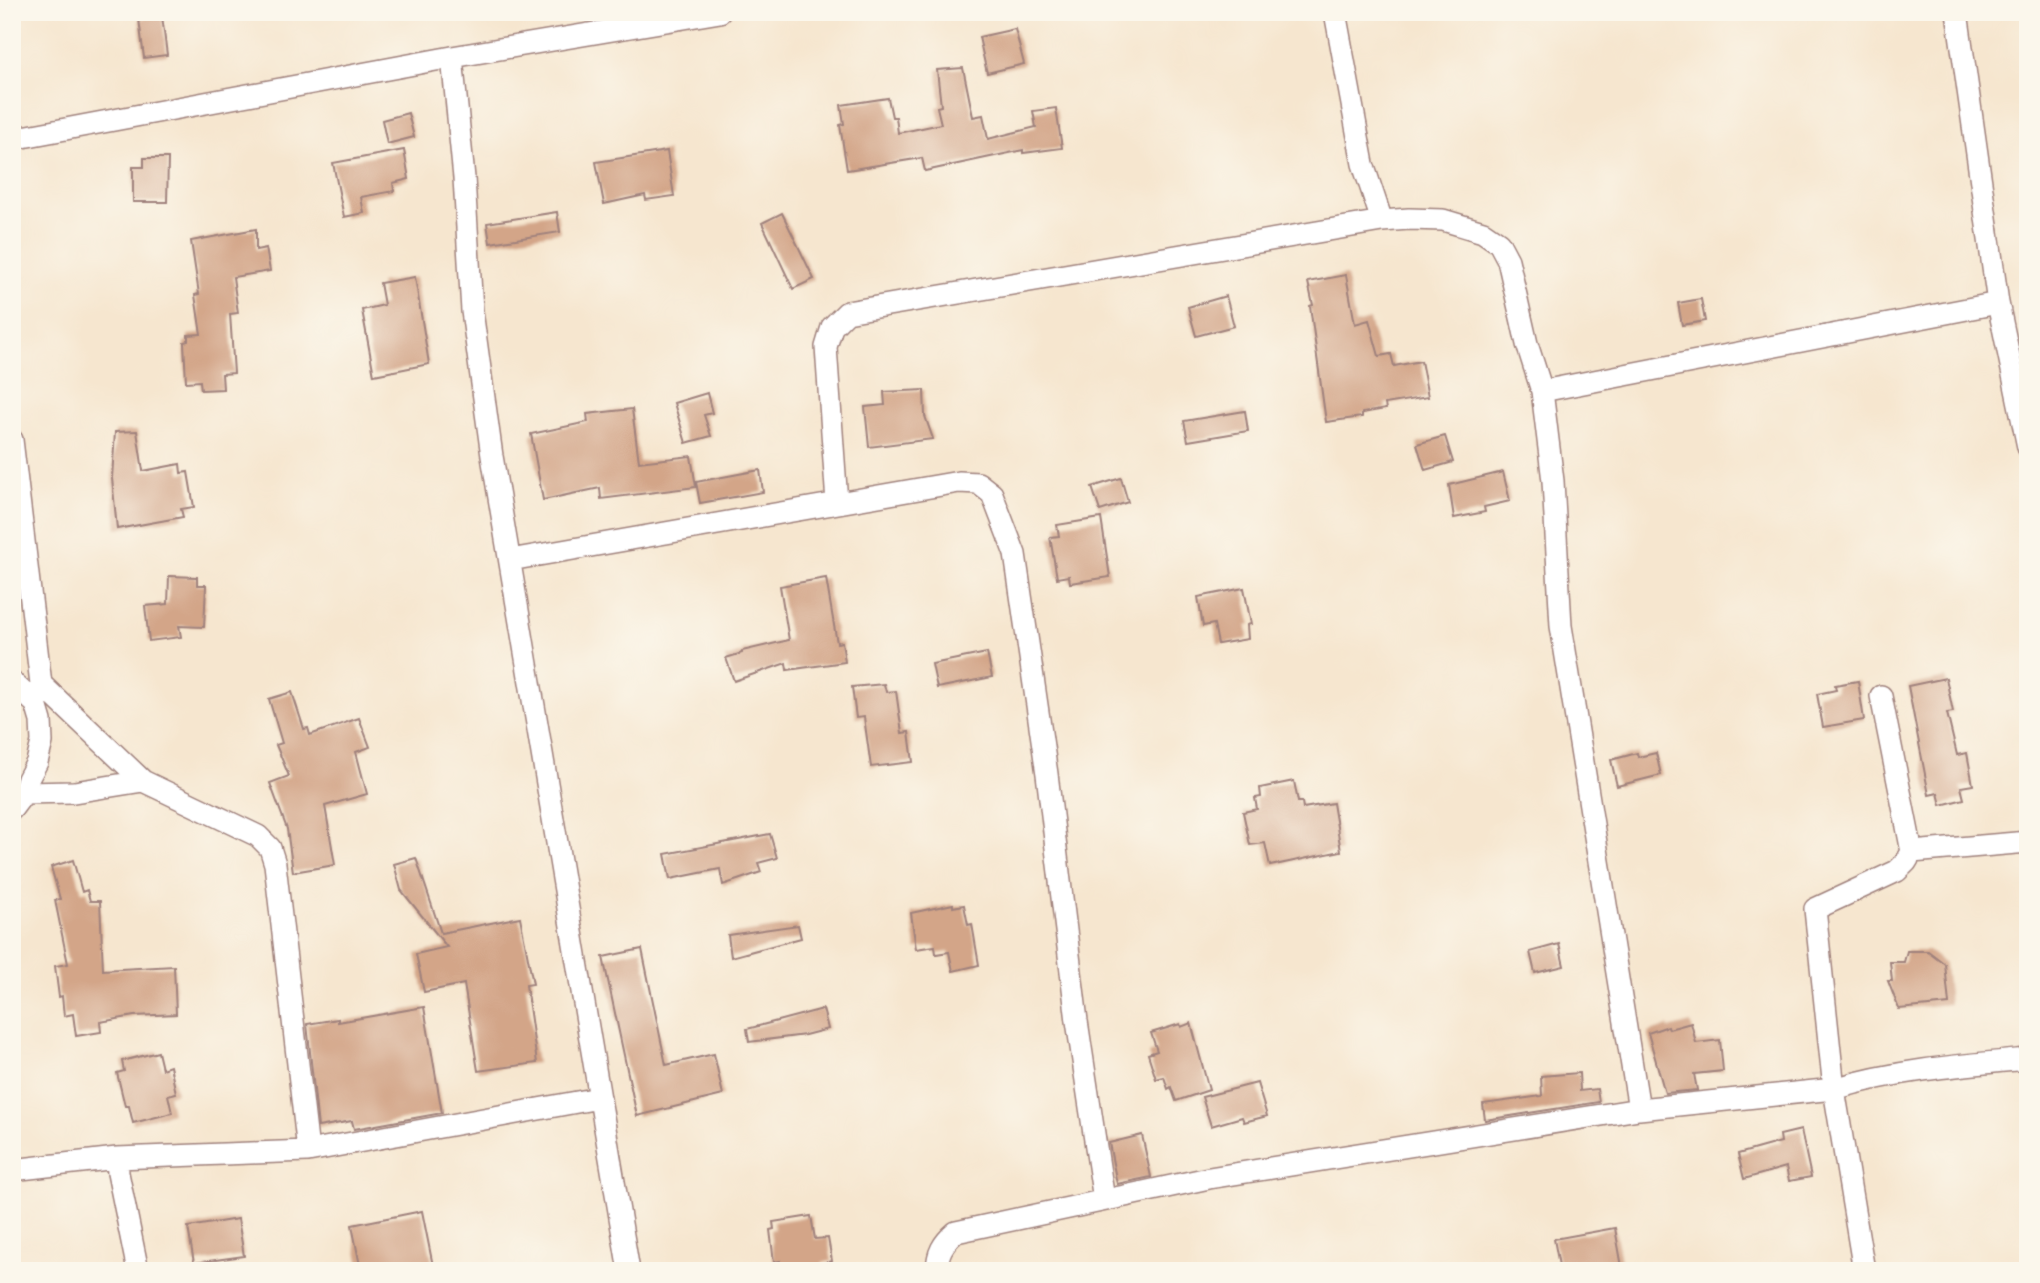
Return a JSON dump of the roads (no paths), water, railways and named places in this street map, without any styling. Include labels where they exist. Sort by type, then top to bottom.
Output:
[{"type":"street","points":[[12,139],[452,57],[720,12]]},
{"type":"street","points":[[1335,12],[1363,164],[1382,221]]},
{"type":"street","points":[[1957,12],[1997,303],[2028,447]]},
{"type":"street","points":[[452,57],[464,178],[472,311],[492,456],[629,1271]]},
{"type":"street","points":[[837,503],[827,347],[832,327],[848,312],[1382,221],[1443,220],[1483,232],[1499,243],[1508,260],[1527,344],[1542,391],[1553,481],[1561,626],[1639,1110]]},
{"type":"street","points":[[1542,391],[1997,303]]},
{"type":"street","points":[[12,440],[42,742],[37,762],[18,801]]},
{"type":"street","points":[[510,560],[959,482],[978,483],[992,494],[1015,554],[1047,775],[1077,1021],[1104,1200]]},
{"type":"street","points":[[12,681],[39,694],[142,780],[258,836],[270,848],[275,864],[308,1151]]},
{"type":"street","points":[[1864,1271],[1833,1089],[1815,909],[1897,872],[1912,852],[1881,696]]},
{"type":"street","points":[[18,801],[142,780]]},
{"type":"street","points":[[1912,852],[2028,842]]},
{"type":"street","points":[[937,1271],[943,1244],[956,1232],[1209,1178],[1639,1110],[1833,1089],[1869,1079],[1951,1066],[2028,1059]]},
{"type":"street","points":[[12,1170],[117,1158],[308,1151],[600,1098]]},
{"type":"street","points":[[117,1158],[138,1271]]}]
